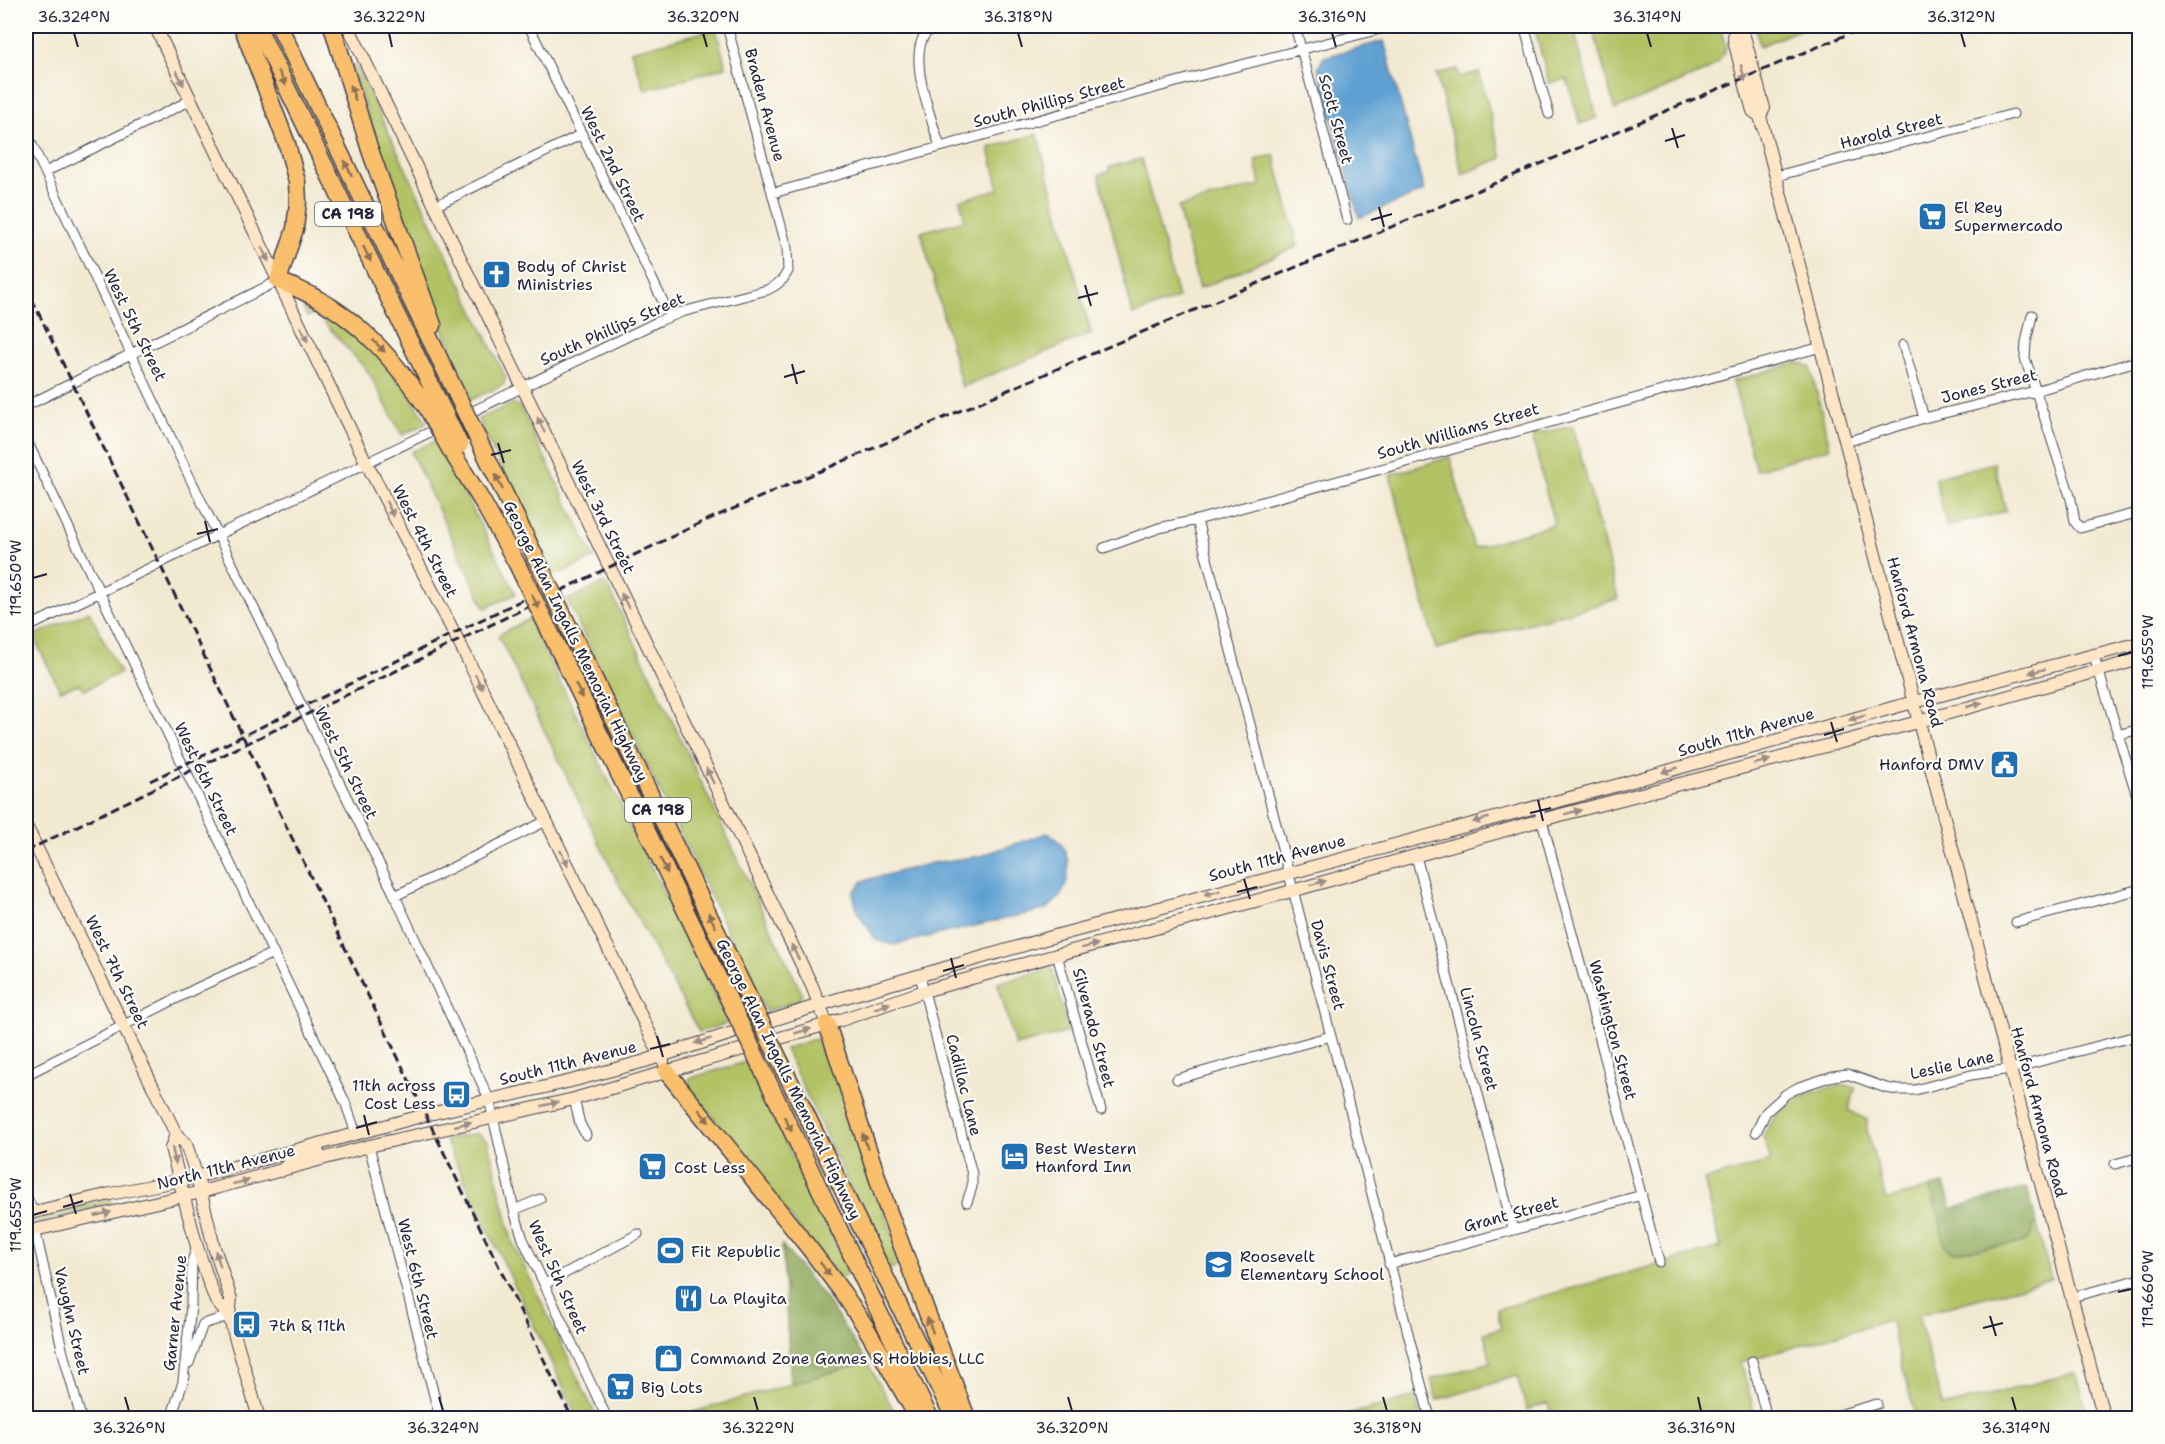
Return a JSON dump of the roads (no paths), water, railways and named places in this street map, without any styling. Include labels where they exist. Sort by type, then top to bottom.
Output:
[{"type":"highway","points":[[242,26],[287,144],[297,182],[298,202],[295,229],[278,281],[316,297],[354,322],[390,357],[433,405]]},
{"type":"highway","name":"George Alan Ingalls Memorial Highway","points":[[257,26],[433,405],[517,564],[930,1419]]},
{"type":"highway","name":"George Alan Ingalls Memorial Highway","points":[[279,26],[954,1419]]},
{"type":"highway","points":[[332,26],[370,150],[456,393]]},
{"type":"highway","points":[[827,1024],[891,1218],[967,1419]]},
{"type":"highway","points":[[666,1071],[843,1293],[865,1326],[918,1419]]},
{"type":"main road","name":"West 4th Street","points":[[155,26],[366,462],[454,633],[661,1054],[666,1071]]},
{"type":"main road","name":"West 3rd Street","points":[[348,26],[827,1024]]},
{"type":"main road","name":"Hanford Armona Road","points":[[1736,26],[1734,40],[1742,72],[1754,111],[1760,116],[2104,1419]]},
{"type":"main road","name":"South 11th Avenue","points":[[419,1117],[571,1081],[1066,933],[2139,643]]},
{"type":"main road","name":"South 11th Avenue","points":[[433,1131],[574,1099],[827,1024],[924,991],[1292,891],[1541,820],[1918,721],[2139,659]]},
{"type":"main road","name":"West 7th Street","points":[[26,825],[176,1134],[186,1144],[197,1176],[214,1247],[231,1299],[229,1316],[259,1419]]},
{"type":"main road","name":"North 11th Avenue","points":[[29,1213],[197,1176],[419,1117]]},
{"type":"main road","points":[[369,1146],[371,1140],[379,1134],[412,1126],[419,1117]]},
{"type":"main road","name":"North 11th Avenue","points":[[30,1231],[201,1192],[433,1131]]},
{"type":"main road","points":[[280,1172],[293,1159],[352,1144],[357,1138],[356,1133]]},
{"type":"main road","name":"West 7th Street","points":[[176,1134],[171,1148],[197,1247],[216,1301],[229,1316]]},
{"type":"street","name":"West 2nd Street","points":[[529,26],[670,316]]},
{"type":"street","name":"Braden Avenue","points":[[727,26],[773,193]]},
{"type":"street","points":[[934,26],[924,37],[919,56],[924,89],[940,147]]},
{"type":"street","name":"Scott Street","points":[[1295,26],[1347,220]]},
{"type":"street","name":"South Phillips Street","points":[[26,628],[670,316],[767,290],[783,279],[788,271],[787,248],[773,193],[1191,78],[1392,26]]},
{"type":"street","points":[[1524,26],[1549,114]]},
{"type":"street","points":[[45,172],[191,100]]},
{"type":"street","name":"Harold Street","points":[[1776,176],[2013,114]]},
{"type":"street","name":"West 5th Street","points":[[26,132],[218,534],[395,896],[489,1100],[514,1210],[523,1239],[607,1419]]},
{"type":"street","points":[[435,206],[582,134]]},
{"type":"street","points":[[26,406],[278,281]]},
{"type":"street","points":[[2032,315],[2025,358],[2071,500],[2077,526],[2080,528],[2139,512]]},
{"type":"street","points":[[1903,345],[1923,418]]},
{"type":"street","name":"South Williams Street","points":[[1104,548],[1159,528],[1197,520],[1821,347]]},
{"type":"street","name":"Jones Street","points":[[1846,442],[1923,418],[2035,391],[2139,360]]},
{"type":"street","name":"West 6th Street","points":[[26,440],[345,1102],[356,1133]]},
{"type":"street","name":"Davis Street","points":[[1197,520],[1430,1419]]},
{"type":"street","points":[[2094,656],[2139,806]]},
{"type":"street","points":[[2117,735],[2139,729]]},
{"type":"street","name":"Washington Street","points":[[1538,805],[1659,1262]]},
{"type":"street","points":[[395,896],[546,821]]},
{"type":"street","name":"Lincoln Street","points":[[1416,856],[1513,1229]]},
{"type":"street","points":[[2016,922],[2139,889]]},
{"type":"street","points":[[26,1075],[273,952]]},
{"type":"street","name":"Silverado Street","points":[[1057,955],[1101,1110]]},
{"type":"street","name":"Cadillac Lane","points":[[920,976],[972,1174],[972,1187],[967,1202]]},
{"type":"street","name":"Leslie Lane","points":[[1756,1132],[1766,1112],[1786,1094],[1799,1086],[1833,1076],[1847,1074],[1886,1088],[1914,1090],[1971,1075],[2010,1069],[2139,1035]]},
{"type":"street","points":[[1177,1079],[1331,1036]]},
{"type":"street","points":[[574,1099],[580,1124],[586,1135]]},
{"type":"street","name":"West 6th Street","points":[[369,1146],[440,1419]]},
{"type":"street","points":[[2115,1164],[2139,1157]]},
{"type":"street","points":[[26,1195],[29,1213]]},
{"type":"street","name":"Grant Street","points":[[1389,1264],[1642,1195]]},
{"type":"street","points":[[514,1210],[540,1200]]},
{"type":"street","name":"Vaughn Street","points":[[30,1231],[81,1419]]},
{"type":"street","points":[[545,1284],[638,1234]]},
{"type":"street","name":"Garner Avenue","points":[[183,1381],[191,1306],[192,1261],[197,1247]]},
{"type":"street","points":[[2072,1297],[2139,1278]]},
{"type":"street","name":"Garner Avenue","points":[[171,1419],[201,1327],[203,1324],[229,1316]]},
{"type":"street","points":[[581,1363],[592,1359]]},
{"type":"street","points":[[1752,1361],[1767,1419]]},
{"type":"street","points":[[1827,1419],[1877,1404]]},
{"type":"water","points":[[1384,41],[1424,191],[1359,218],[1318,68],[1324,57]]},
{"type":"water","points":[[1047,833],[1061,844],[1068,860],[1068,869],[1061,895],[1047,909],[893,945],[876,940],[858,913],[853,893],[863,881],[932,863],[980,856]]},
{"type":"railway","points":[[26,851],[698,524],[1154,327],[1867,26]]},
{"type":"railway","points":[[26,287],[572,1418]]},
{"type":"railway","points":[[150,781],[522,600]]},
{"type":"place","name":"El Rey Supermercado","points":[[1933,216]]},
{"type":"place","name":"Body of Christ Ministries","points":[[496,275]]},
{"type":"place","name":"Hanford DMV","points":[[2005,764]]},
{"type":"place","name":"11th across Cost Less","points":[[457,1094]]},
{"type":"place","name":"Best Western Hanford Inn","points":[[1014,1157]]},
{"type":"place","name":"Cost Less","points":[[653,1167]]},
{"type":"place","name":"Fit Republic","points":[[670,1251]]},
{"type":"place","name":"Roosevelt Elementary School","points":[[1219,1265]]},
{"type":"place","name":"La Playita","points":[[688,1298]]},
{"type":"place","name":"7th & 11th","points":[[247,1325]]},
{"type":"place","name":"Command Zone Games & Hobbies, LLC","points":[[669,1358]]},
{"type":"place","name":"Big Lots","points":[[620,1387]]}]
